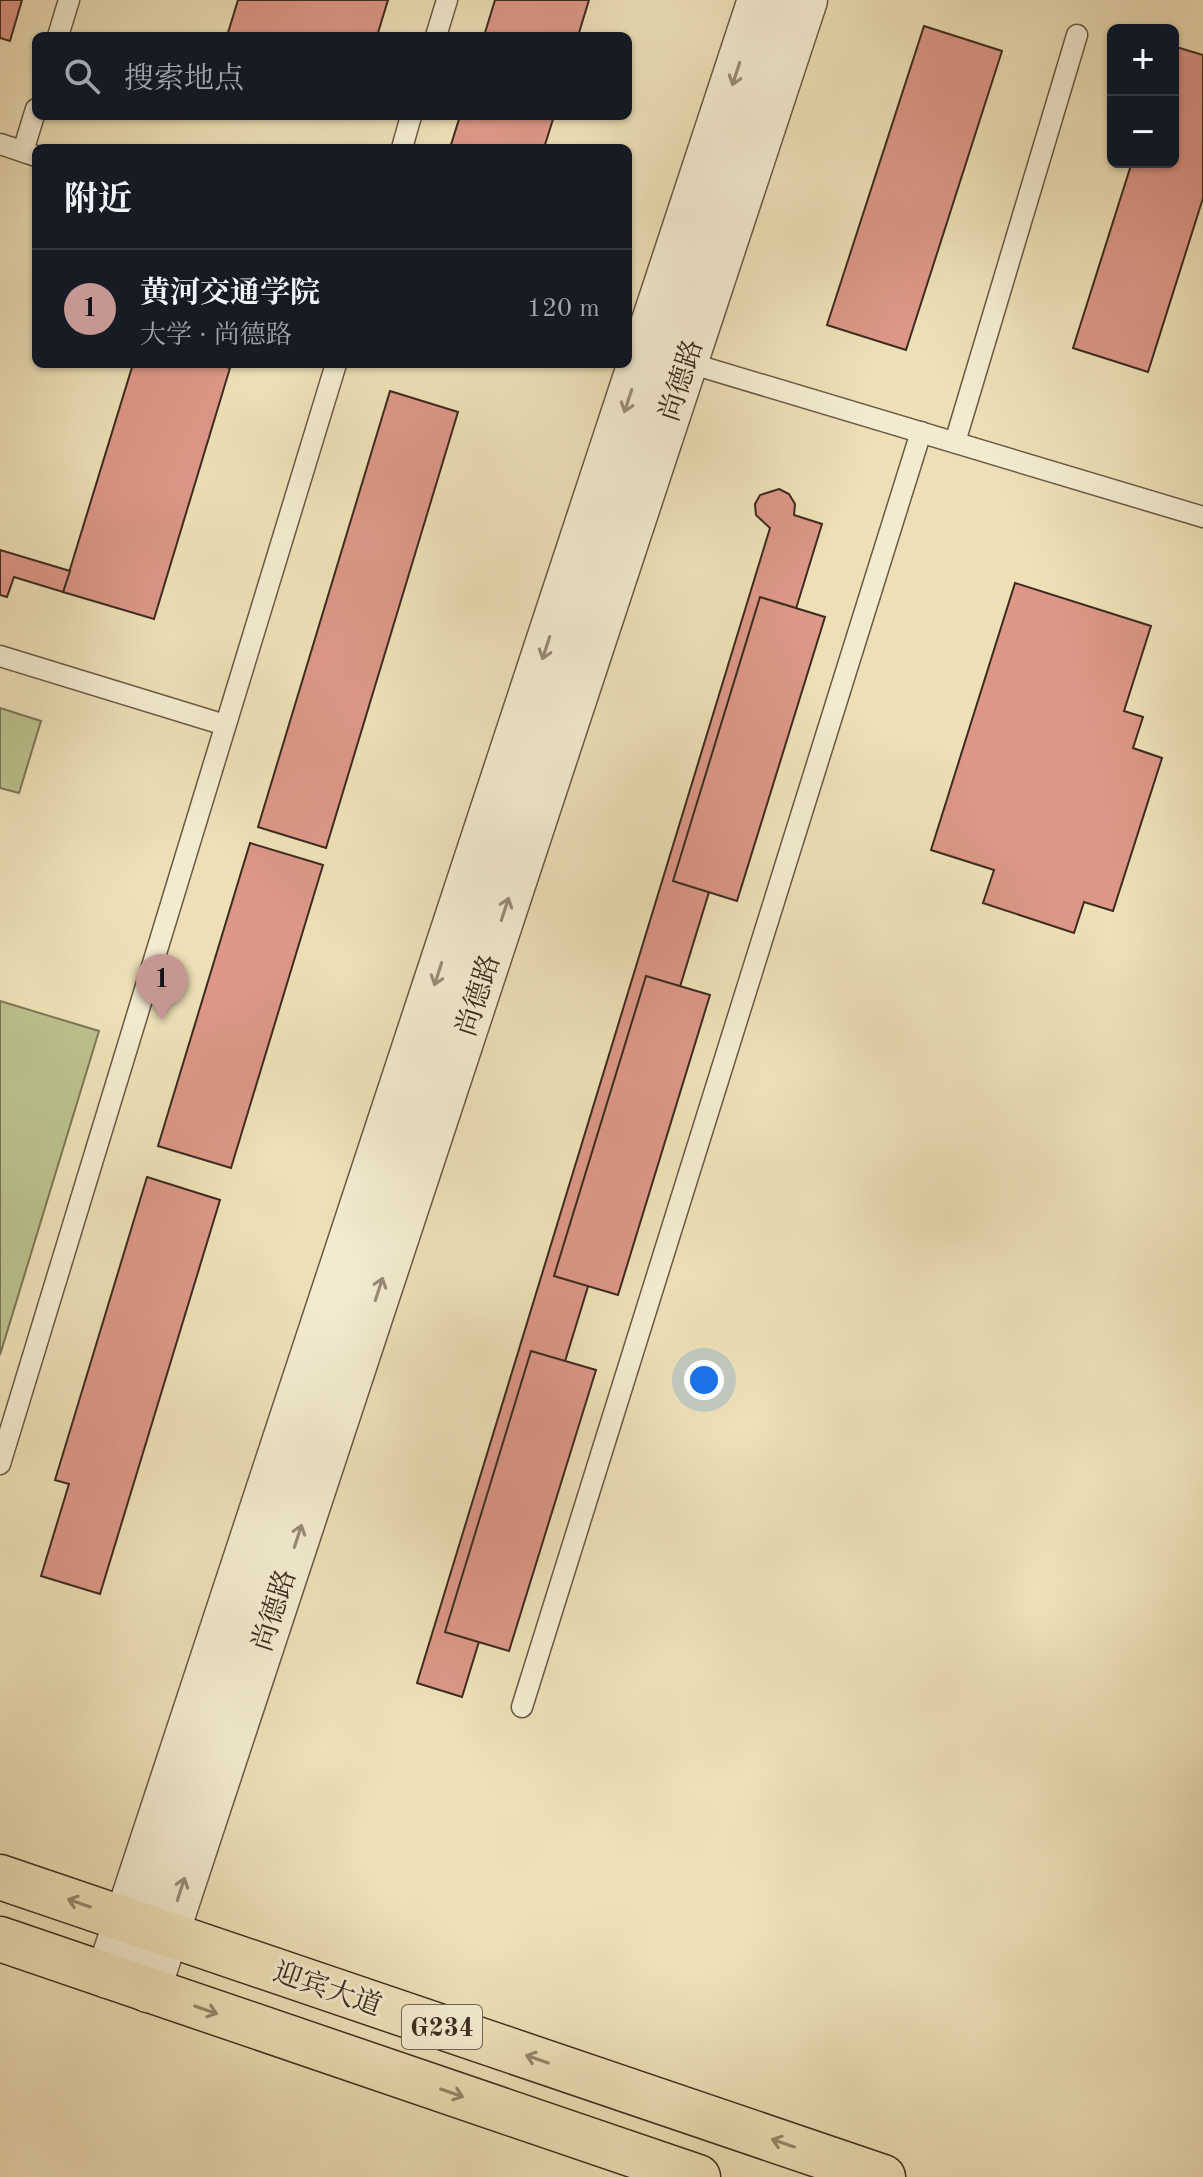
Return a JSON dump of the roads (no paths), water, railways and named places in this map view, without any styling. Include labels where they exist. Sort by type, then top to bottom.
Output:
[{"type":"highway","name":"迎宾大道","points":[[0,1877],[883,2177]]},
{"type":"highway","name":"G234","points":[[0,1939],[698,2177]]},
{"type":"street","name":"尚德路","points":[[148,1990],[760,0]]},
{"type":"street","name":"尚德路","points":[[108,1976],[653,349],[805,0]]},
{"type":"lane","points":[[59,32],[69,0]]},
{"type":"lane","points":[[437,32],[447,0]]},
{"type":"lane","points":[[955,442],[1077,35]]},
{"type":"lane","points":[[0,144],[29,154],[34,120]]},
{"type":"lane","points":[[403,144],[410,120]]},
{"type":"lane","points":[[653,349],[1203,517]]},
{"type":"lane","points":[[0,1464],[335,368]]},
{"type":"lane","points":[[522,1707],[921,432]]},
{"type":"lane","points":[[0,656],[225,725]]},
{"type":"place","name":"黄河交通学院","points":[[162,1020]]}]
